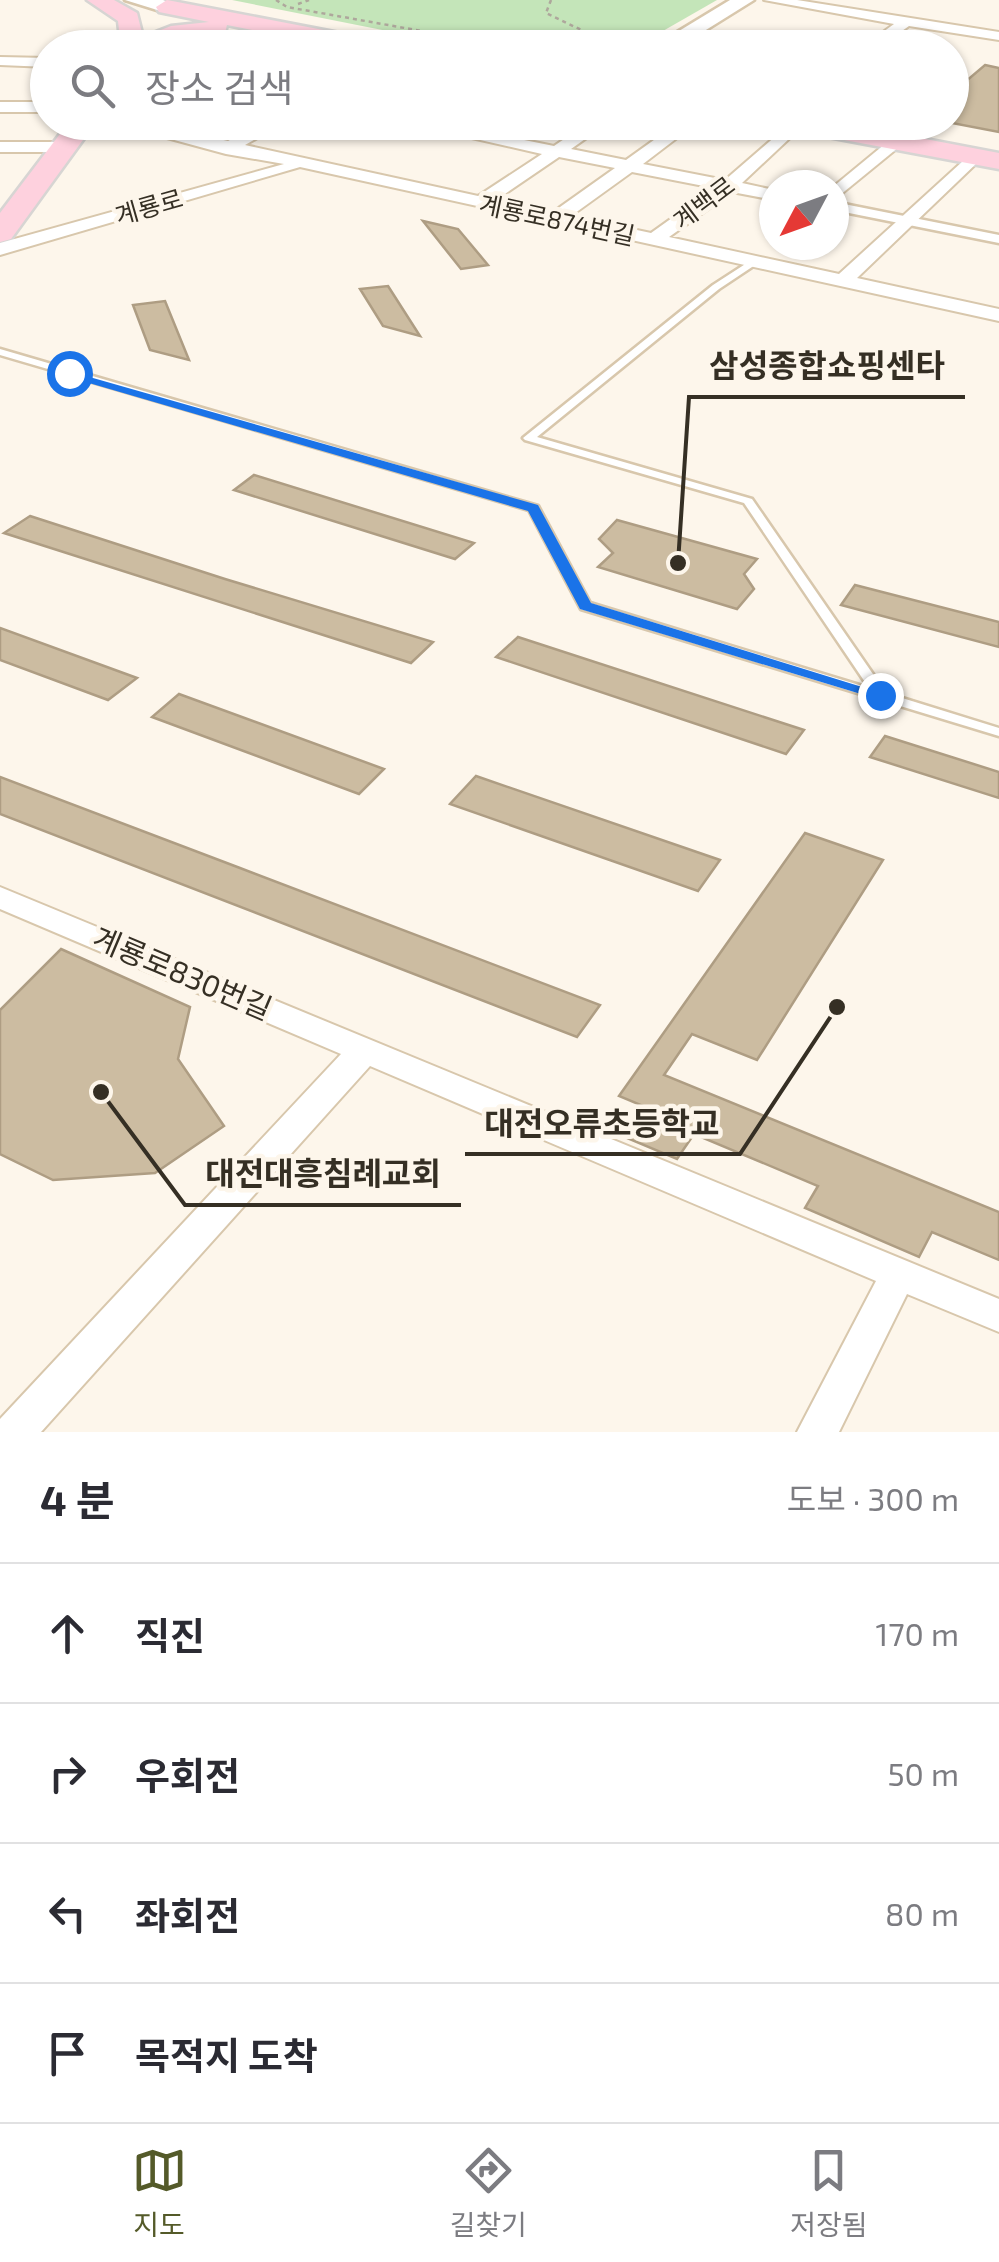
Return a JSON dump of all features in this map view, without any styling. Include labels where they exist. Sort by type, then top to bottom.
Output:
[{"type":"main road","points":[[98,0],[129,18],[132,30]]},
{"type":"main road","points":[[135,0],[289,30]]},
{"type":"main road","points":[[212,0],[291,30]]},
{"type":"main road","points":[[692,30],[744,0]]},
{"type":"main road","points":[[150,30],[169,4]]},
{"type":"main road","points":[[190,30],[263,30]]},
{"type":"main road","points":[[0,233],[69,140]]},
{"type":"main road","name":"계백로","points":[[886,140],[987,158]]},
{"type":"street","points":[[771,0],[959,30]]},
{"type":"street","points":[[894,30],[906,22]]},
{"type":"street","points":[[969,31],[999,36]]},
{"type":"street","points":[[0,61],[30,62]]},
{"type":"street","points":[[0,107],[30,107]]},
{"type":"street","name":"계룡로874번길","points":[[189,140],[999,315]]},
{"type":"street","points":[[226,149],[243,140]]},
{"type":"street","points":[[498,140],[759,191]]},
{"type":"street","points":[[478,204],[575,140]]},
{"type":"street","points":[[554,220],[665,140]]},
{"type":"street","name":"계백로","points":[[652,241],[729,186],[778,140]]},
{"type":"street","points":[[849,182],[897,142]]},
{"type":"street","points":[[0,147],[64,147]]},
{"type":"street","name":"계백로","points":[[842,282],[904,220],[987,158]]},
{"type":"street","name":"계룡로","points":[[0,250],[298,165]]},
{"type":"street","points":[[849,209],[999,239]]},
{"type":"street","points":[[754,262],[759,258]]},
{"type":"street","name":"계룡로830번길","points":[[0,896],[999,1316]]},
{"type":"street","points":[[15,1432],[364,1050]]},
{"type":"street","points":[[818,1432],[898,1276]]},
{"type":"lane","points":[[754,262],[716,287],[529,438],[748,500],[880,695]]},
{"type":"lane","points":[[0,352],[534,508],[585,606],[999,732]]},
{"type":"path","points":[[276,0],[287,7],[309,0]]},
{"type":"path","points":[[551,0],[546,12],[552,18],[581,30]]},
{"type":"path","points":[[295,5],[425,30]]},
{"type":"green space","points":[[232,0],[717,0],[665,30],[383,30]]},
{"type":"building","points":[[985,65],[999,68],[999,132],[969,126],[969,79]]},
{"type":"building","points":[[423,221],[458,229],[488,265],[461,269]]},
{"type":"building","points":[[388,286],[420,336],[383,326],[360,289]]},
{"type":"building","points":[[165,301],[189,360],[150,350],[133,305]]},
{"type":"building","points":[[254,475],[474,543],[455,559],[234,490]]},
{"type":"building","points":[[30,516],[433,642],[411,663],[4,533]]},
{"type":"building","points":[[617,520],[757,559],[744,574],[754,589],[737,609],[598,567],[613,553],[599,539]]},
{"type":"building","points":[[855,585],[999,622],[999,647],[841,605]]},
{"type":"building","points":[[0,628],[137,678],[108,700],[0,660]]},
{"type":"building","points":[[518,637],[804,730],[786,754],[496,657]]},
{"type":"building","points":[[179,694],[384,769],[359,794],[152,717]]},
{"type":"building","points":[[885,736],[999,772],[999,798],[870,757]]},
{"type":"building","points":[[476,776],[720,860],[698,891],[450,804]]},
{"type":"building","points":[[0,777],[600,1005],[577,1037],[0,814]]},
{"type":"building","points":[[805,833],[883,860],[757,1060],[692,1034],[664,1075],[999,1212],[999,1260],[932,1232],[919,1257],[805,1208],[818,1186],[694,1134],[677,1159],[627,1138],[648,1108],[619,1096]]},
{"type":"building","points":[[61,949],[190,1007],[178,1059],[224,1126],[155,1173],[53,1180],[0,1154],[0,1010]]},
{"type":"place","name":"삼성종합쇼핑센타","points":[[678,563]]},
{"type":"place","name":"대전오류초등학교","points":[[837,1007]]},
{"type":"place","name":"대전대흥침례교회","points":[[101,1092]]},
{"type":"route","points":[[69,373],[534,508],[585,606],[880,695]]}]
